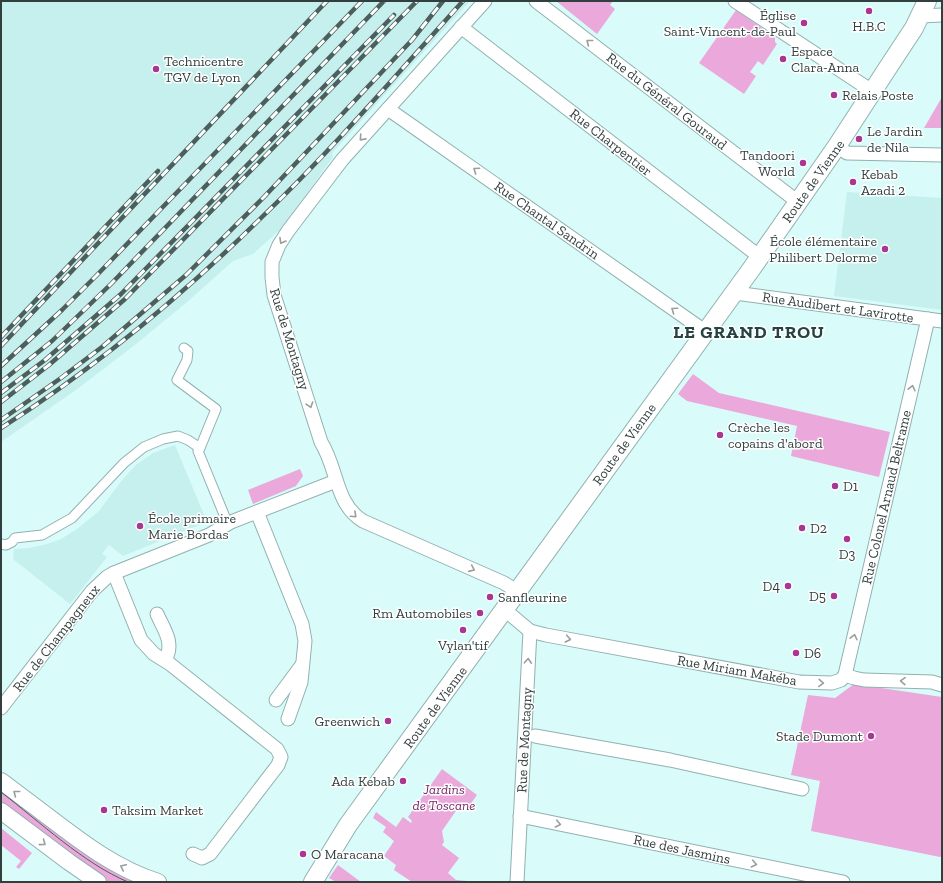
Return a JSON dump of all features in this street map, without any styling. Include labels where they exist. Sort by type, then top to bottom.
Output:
[{"type":"main road","name":"Route de Vienne","points":[[313,882],[348,825],[735,293],[837,146],[903,45],[924,8]]},
{"type":"street","name":"Rue de Montagny","points":[[485,1],[330,174],[279,245],[272,262],[272,277],[274,295],[322,442],[328,453],[344,502],[351,512],[363,521],[504,584],[518,592]]},
{"type":"street","name":"Rue du Général Gouraud","points":[[536,1],[798,202]]},
{"type":"street","points":[[735,1],[872,91]]},
{"type":"street","points":[[924,8],[942,15]]},
{"type":"street","name":"Rue Charpentier","points":[[462,27],[760,257]]},
{"type":"street","name":"Rue Chantal Sandrin","points":[[388,109],[706,332]]},
{"type":"street","points":[[837,146],[847,153],[942,155]]},
{"type":"street","name":"Rue Audibert et Lavirotte","points":[[735,293],[942,321]]},
{"type":"street","name":"Rue Colonel Arnaud Beltrame","points":[[846,675],[928,319]]},
{"type":"street","points":[[184,348],[188,351],[187,360],[178,380],[216,410],[198,451],[225,517]]},
{"type":"street","points":[[1,544],[6,545],[16,538],[42,535],[72,518],[124,463],[144,447],[163,439],[178,436],[188,440],[200,448]]},
{"type":"street","name":"Rue de Champagneux","points":[[1,708],[92,591],[107,577],[209,535],[232,522],[336,481]]},
{"type":"street","points":[[257,512],[302,624],[305,641],[301,682],[288,719]]},
{"type":"street","points":[[114,573],[141,640],[148,649],[167,662],[277,749],[281,757],[278,765],[210,854],[202,858],[193,854]]},
{"type":"street","points":[[505,610],[530,631]]},
{"type":"street","points":[[157,614],[170,644],[167,662]]},
{"type":"street","name":"Rue de Montagny","points":[[517,882],[530,631]]},
{"type":"street","name":"Rue Miriam Makéba","points":[[530,631],[799,682],[832,683],[841,680],[846,675]]},
{"type":"street","points":[[276,700],[304,662]]},
{"type":"street","points":[[846,675],[864,680],[932,682],[942,685]]},
{"type":"street","points":[[534,736],[670,760],[802,789]]},
{"type":"street","points":[[1,780],[78,840],[96,852],[116,864],[158,882]]},
{"type":"street","points":[[1,810],[69,862],[98,882]]},
{"type":"street","name":"Rue des Jasmins","points":[[520,816],[843,882]]},
{"type":"shaded area","points":[[1,1],[470,1],[332,153],[333,157],[283,227],[253,254],[233,261],[186,303],[76,390],[1,442]]},
{"type":"shaded area","name":"École élémentaire Philibert Delorme","points":[[847,192],[942,198],[942,310],[834,296]]},
{"type":"shaded area","name":"École primaire Marie Bordas","points":[[175,445],[207,522],[123,556],[109,545],[102,554],[107,557],[70,604],[13,559],[14,549],[29,548],[47,544],[61,539],[77,529],[99,511],[122,480],[136,465],[153,453]]},
{"type":"green space","points":[[556,1],[613,1],[610,5],[615,9],[597,34]]},
{"type":"green space","points":[[736,10],[775,37],[775,42],[777,44],[763,65],[758,61],[750,72],[756,76],[744,94],[699,63]]},
{"type":"green space","points":[[942,97],[942,128],[924,128]]},
{"type":"green space","points":[[693,374],[719,393],[890,432],[879,477],[791,456],[797,426],[687,401],[678,394]]},
{"type":"green space","points":[[300,469],[303,476],[296,486],[253,504],[248,490]]},
{"type":"green space","name":"Stade Dumont","points":[[854,684],[942,697],[942,856],[940,857],[811,831],[820,781],[791,775],[808,695],[835,698]]},
{"type":"green space","name":"Jardins de Toscane","points":[[442,769],[477,795],[467,809],[460,805],[442,831],[444,842],[442,845],[459,858],[448,873],[456,880],[479,882],[412,882],[394,870],[396,865],[384,856],[394,841],[383,832],[386,827],[373,818],[376,812],[396,827],[403,817],[411,823],[412,821],[408,817]]},
{"type":"green space","points":[[1,785],[147,882],[105,882],[1,806]]},
{"type":"green space","points":[[1,828],[32,853],[19,869],[16,867],[21,861],[1,845]]},
{"type":"green space","points":[[338,865],[361,882],[336,882],[329,878]]},
{"type":"tram line","points":[[1,792],[78,853],[111,874],[128,882]]},
{"type":"railway","points":[[1,346],[327,1]]},
{"type":"railway","points":[[1,366],[62,310],[98,274],[362,1]]},
{"type":"railway","points":[[1,382],[52,341],[111,284],[384,1]]},
{"type":"railway","points":[[1,402],[49,365],[125,299],[417,1]]},
{"type":"railway","points":[[1,420],[102,347],[186,275],[264,197],[412,40],[443,1]]},
{"type":"railway","points":[[1,428],[70,381],[104,355],[169,302],[232,246],[314,165],[463,1]]},
{"type":"railway","points":[[1,393],[45,360],[121,294],[394,15]]},
{"type":"railway","points":[[1,337],[158,171]]},
{"type":"place","name":"H.B.C","points":[[869,11]]},
{"type":"place","name":"Église Saint-Vincent-de-Paul","points":[[804,23]]},
{"type":"place","name":"Espace Clara-Anna","points":[[783,59]]},
{"type":"place","name":"Technicentre TGV de Lyon","points":[[156,69]]},
{"type":"place","name":"Relais Poste","points":[[834,95]]},
{"type":"place","name":"Le Jardin de Nila","points":[[859,139]]},
{"type":"place","name":"Tandoori World","points":[[803,163]]},
{"type":"place","name":"Kebab Azadi 2","points":[[853,182]]},
{"type":"place","name":"École élémentaire Philibert Delorme","points":[[885,249]]},
{"type":"place","name":"Crèche les copains d'abord","points":[[720,435]]},
{"type":"place","name":"D1","points":[[835,486]]},
{"type":"place","name":"École primaire Marie Bordas","points":[[140,526]]},
{"type":"place","name":"D2","points":[[802,528]]},
{"type":"place","name":"D3","points":[[847,539]]},
{"type":"place","name":"D4","points":[[788,586]]},
{"type":"place","name":"D5","points":[[834,596]]},
{"type":"place","name":"Sanfleurine","points":[[490,597]]},
{"type":"place","name":"Rm Automobiles","points":[[480,613]]},
{"type":"place","name":"Vylan'tif","points":[[463,630]]},
{"type":"place","name":"D6","points":[[796,653]]},
{"type":"place","name":"Greenwich","points":[[388,721]]},
{"type":"place","name":"Stade Dumont","points":[[871,736]]},
{"type":"place","name":"Ada Kebab","points":[[403,781]]},
{"type":"place","name":"Taksim Market","points":[[104,810]]},
{"type":"place","name":"O Maracana","points":[[303,854]]},
{"type":"district","name":"LE GRAND TROU","points":[[749,332]]}]
